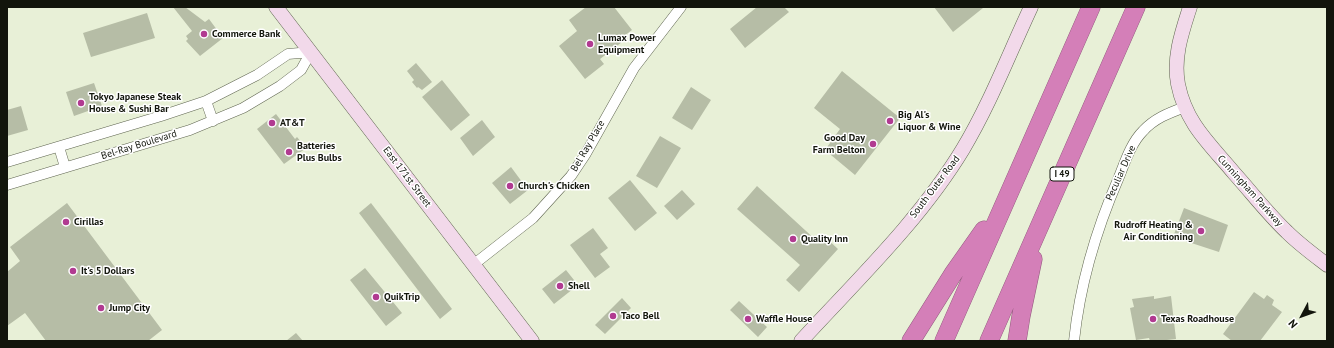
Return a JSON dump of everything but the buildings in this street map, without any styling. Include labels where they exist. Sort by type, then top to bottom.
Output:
[{"type":"highway","points":[[944,341],[1091,7]]},
{"type":"highway","name":"I 49","points":[[988,341],[1136,7]]},
{"type":"highway","points":[[911,341],[953,274],[1008,196]]},
{"type":"highway","points":[[1017,341],[1020,316],[1041,222]]},
{"type":"street","name":"Bel Ray Place","points":[[473,265],[533,218],[567,181],[585,154],[634,68],[681,7]]},
{"type":"street","name":"South Outer Road","points":[[801,341],[890,243],[940,183],[963,150],[979,120],[1031,7]]},
{"type":"street","points":[[1185,107],[1178,84],[1176,63],[1180,38],[1190,7]]},
{"type":"street","name":"East 171st Street","points":[[278,10],[532,341]]},
{"type":"street","points":[[7,162],[206,101],[257,75],[288,54],[310,52]]},
{"type":"street","name":"Bel-Ray Boulevard","points":[[7,185],[190,130],[243,108],[280,86],[301,70],[310,52]]},
{"type":"street","points":[[206,101],[213,120]]},
{"type":"street","name":"Cunningham Parkway","points":[[1185,107],[1192,123],[1267,212],[1288,233],[1327,265]]},
{"type":"street","name":"Peculiar Drive","points":[[1074,341],[1082,285],[1090,252],[1101,220],[1133,144],[1142,132],[1152,123],[1162,116],[1185,107]]},
{"type":"street","points":[[58,147],[65,168]]},
{"type":"place","name":"Commerce Bank","points":[[204,34]]},
{"type":"place","name":"Lumax Power Equipment","points":[[590,44]]},
{"type":"place","name":"Tokyo Japanese Steak House & Sushi Bar","points":[[81,103]]},
{"type":"place","name":"Big Al's Liquor & Wine","points":[[890,121]]},
{"type":"place","name":"AT&T","points":[[272,123]]},
{"type":"place","name":"Good Day Farm Belton","points":[[873,144]]},
{"type":"place","name":"Batteries Plus Bulbs","points":[[289,152]]},
{"type":"place","name":"Church's Chicken","points":[[510,186]]},
{"type":"place","name":"Cirillas","points":[[66,222]]},
{"type":"place","name":"Rudroff Heating & Air Conditioning","points":[[1201,231]]},
{"type":"place","name":"Quality Inn","points":[[793,239]]},
{"type":"place","name":"It's 5 Dollars","points":[[73,271]]},
{"type":"place","name":"Shell","points":[[560,286]]},
{"type":"place","name":"QuikTrip","points":[[376,297]]},
{"type":"place","name":"Jump City","points":[[101,308]]},
{"type":"place","name":"Taco Bell","points":[[613,316]]},
{"type":"place","name":"Waffle House","points":[[748,319]]},
{"type":"place","name":"Texas Roadhouse","points":[[1153,319]]}]
